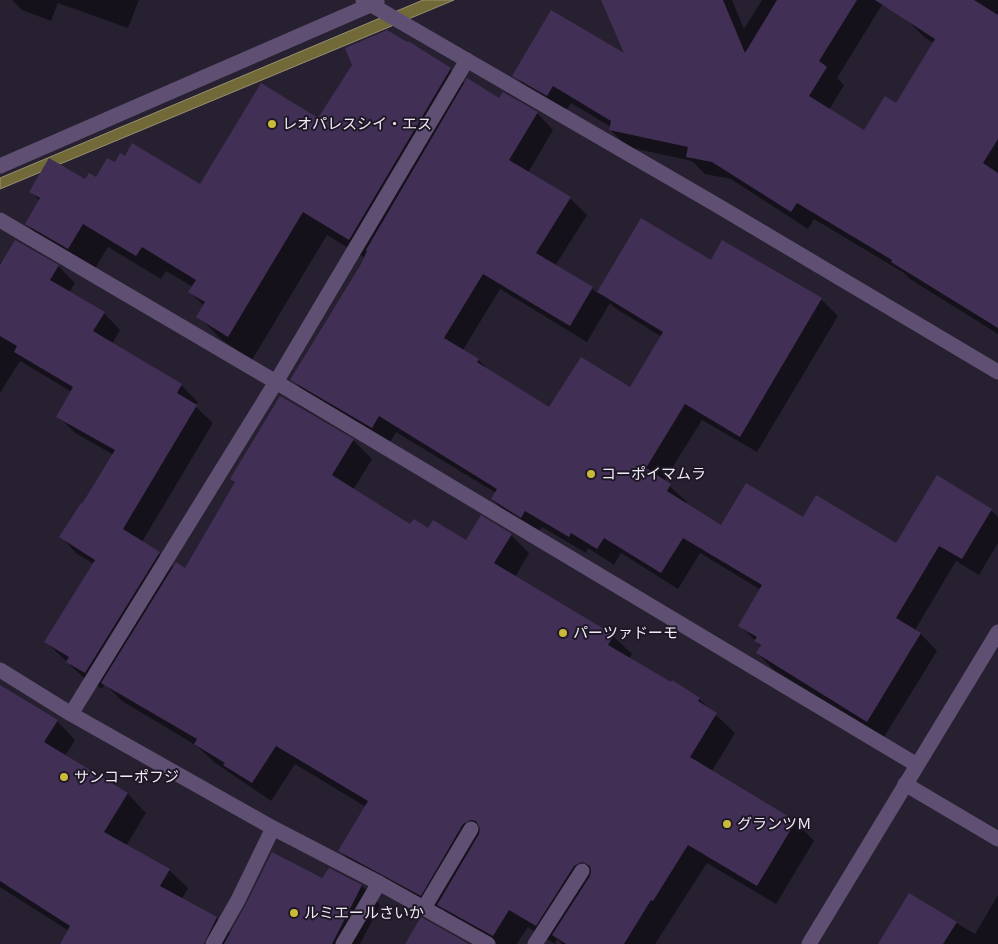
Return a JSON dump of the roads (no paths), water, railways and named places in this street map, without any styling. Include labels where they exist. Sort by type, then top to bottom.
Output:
[{"type":"street","points":[[0,166],[372,2],[467,60],[998,372]]},
{"type":"street","points":[[71,714],[276,382],[467,60]]},
{"type":"street","points":[[0,220],[276,382],[917,765]]},
{"type":"street","points":[[809,944],[998,632]]},
{"type":"street","points":[[0,670],[71,714],[273,828],[379,883],[488,944]]},
{"type":"street","points":[[905,784],[998,839]]},
{"type":"street","points":[[212,944],[238,900],[273,828]]},
{"type":"street","points":[[424,908],[471,829]]},
{"type":"street","points":[[535,944],[582,871]]},
{"type":"street","points":[[343,944],[379,883]]},
{"type":"place","name":"レオパレスシイ・エス","points":[[272,124]]},
{"type":"place","name":"コーポイマムラ","points":[[591,474]]},
{"type":"place","name":"パーツァドーモ","points":[[563,633]]},
{"type":"place","name":"サンコーポフジ","points":[[64,777]]},
{"type":"place","name":"グランツＭ","points":[[727,824]]},
{"type":"place","name":"ルミエールさいか","points":[[294,913]]}]
